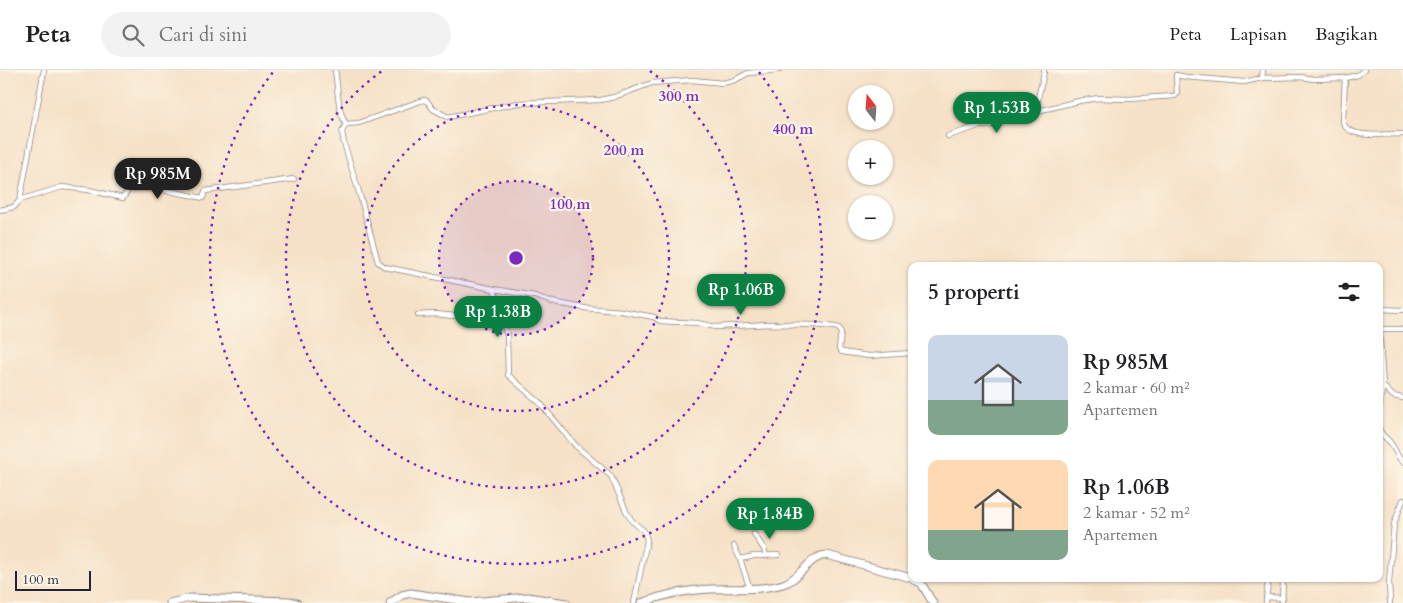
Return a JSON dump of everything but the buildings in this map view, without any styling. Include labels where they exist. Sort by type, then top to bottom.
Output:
[{"type":"main road","points":[[641,603],[660,600],[689,590],[750,589],[782,584],[790,581],[821,555],[908,577]]},
{"type":"main road","points":[[919,582],[933,603]]},
{"type":"main road","points":[[390,603],[402,595],[411,593],[470,602],[528,597],[566,603]]},
{"type":"main road","points":[[170,603],[190,598],[290,601],[298,603]]},
{"type":"street","points":[[0,210],[14,207],[20,200],[44,70]]},
{"type":"street","points":[[335,70],[340,110],[346,124],[342,132],[344,143],[378,262],[385,267],[535,296],[576,307],[621,311],[654,317],[660,321],[697,323],[716,327],[769,324],[835,327],[839,328],[841,333],[839,349],[842,352],[869,356],[908,353]]},
{"type":"street","points":[[346,124],[359,123],[422,100],[427,101],[433,109],[448,117],[518,103],[600,100],[652,83],[692,80],[724,83],[748,73],[779,70]]},
{"type":"street","points":[[1039,110],[1037,99],[1042,85],[1044,70]]},
{"type":"street","points":[[1262,78],[1263,70]]},
{"type":"street","points":[[948,136],[979,126],[994,125],[1004,119],[1039,110],[1099,98],[1129,99],[1175,96],[1177,93],[1176,72],[1186,77],[1244,82],[1262,78],[1345,78],[1358,75],[1364,70]]},
{"type":"street","points":[[1345,78],[1343,121],[1348,131],[1356,134],[1403,134]]},
{"type":"street","points":[[20,200],[62,187],[89,190],[123,198],[130,189],[145,188],[203,198],[205,191],[294,179]]},
{"type":"street","points":[[494,289],[507,336],[508,375],[540,403],[576,446],[608,472],[630,517],[646,535],[647,540],[634,603]]},
{"type":"street","points":[[1383,309],[1403,310]]},
{"type":"street","points":[[418,315],[435,314],[504,321]]},
{"type":"street","points":[[1383,328],[1403,329]]},
{"type":"street","points":[[1383,387],[1393,396],[1403,398]]},
{"type":"street","points":[[1383,436],[1403,462]]},
{"type":"street","points":[[1390,603],[1389,582],[1394,524],[1403,500]]},
{"type":"street","points":[[754,534],[764,549],[766,556]]},
{"type":"street","points":[[734,546],[750,589]]},
{"type":"street","points":[[740,559],[778,555]]},
{"type":"street","points":[[1268,582],[1266,600],[1282,600],[1283,582]]}]
